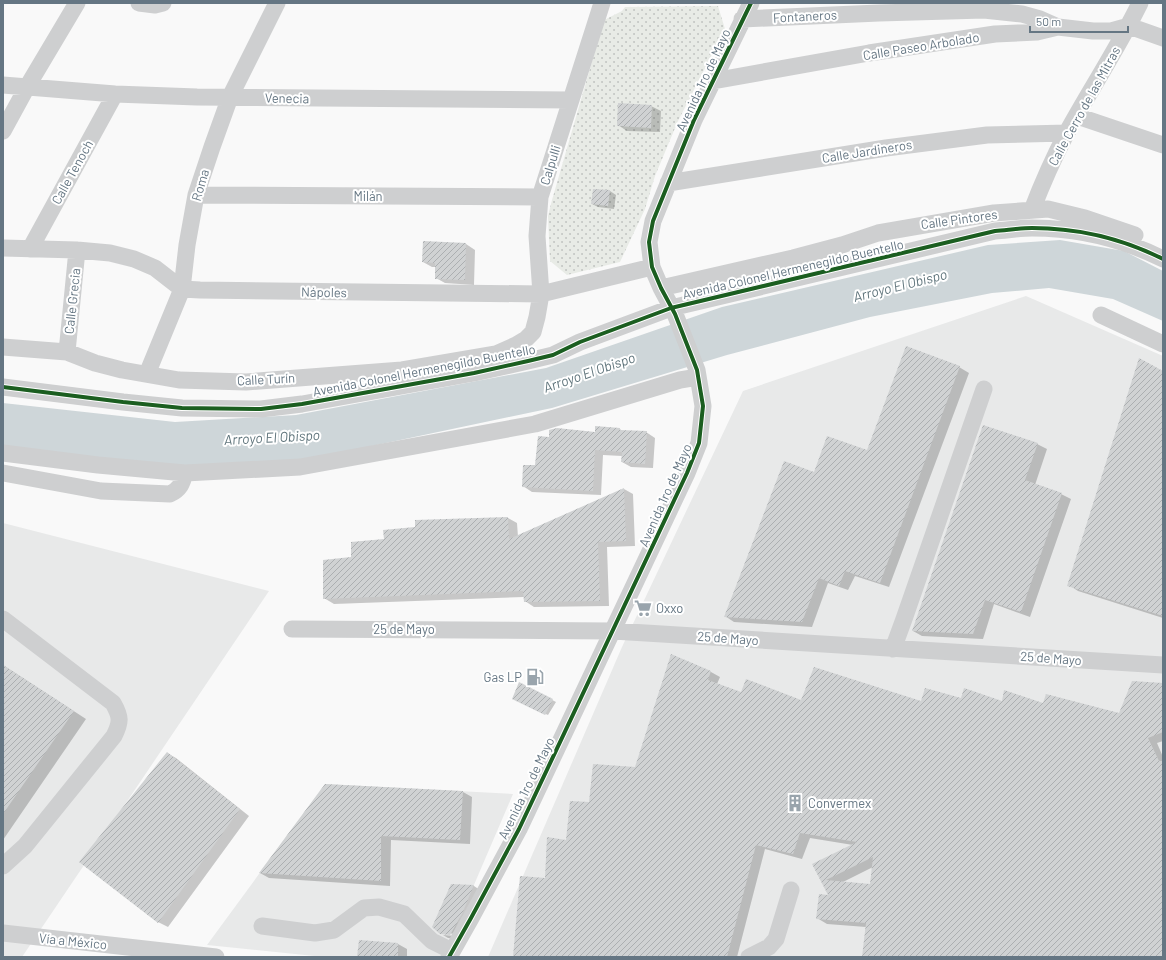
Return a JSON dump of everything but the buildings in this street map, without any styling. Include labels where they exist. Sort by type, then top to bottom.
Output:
[{"type":"street","points":[[3,131],[78,3]]},
{"type":"street","points":[[139,3],[155,5],[162,4]]},
{"type":"street","name":"Roma","points":[[147,374],[182,289],[187,245],[196,195],[212,147],[230,97],[277,3]]},
{"type":"street","name":"Calpulli","points":[[533,332],[538,317],[541,294],[537,236],[540,197],[602,3]]},
{"type":"street","name":"Avenida 1ro de Mayo","points":[[450,954],[471,918],[518,829],[613,631],[687,473],[699,443],[703,406],[697,374],[673,311],[652,267],[649,242],[653,221],[694,120],[751,3]]},
{"type":"street","name":"Calle Cerro de las Mitras","points":[[1032,210],[1044,179],[1067,133],[1129,26],[1140,3]]},
{"type":"street","name":"Fontaneros","points":[[742,19],[984,10],[1022,14],[1040,19],[1058,27]]},
{"type":"street","points":[[1129,26],[1163,38]]},
{"type":"street","name":"Calle Paseo Arbolado","points":[[713,81],[877,52],[995,34],[1037,32],[1058,27],[1093,31],[1111,31],[1129,26]]},
{"type":"street","name":"Venecia","points":[[3,85],[115,94],[230,97],[571,100]]},
{"type":"street","name":"Calle Tenoch","points":[[30,249],[115,94]]},
{"type":"street","points":[[1077,116],[1163,145]]},
{"type":"street","name":"Calle Jardineros","points":[[668,183],[886,148],[987,135],[1067,133]]},
{"type":"street","name":"Milán","points":[[196,195],[540,197]]},
{"type":"street","name":"Calle Pintores","points":[[661,288],[793,258],[842,245],[878,233],[918,225],[1032,210],[1048,210],[1080,216],[1163,246]]},
{"type":"street","name":"Avenida Colonel Hermenegildo Buentello","points":[[3,387],[182,408],[260,409],[302,404],[474,373],[528,361],[553,354],[580,342],[673,311],[996,231],[1032,228],[1069,230],[1124,242],[1163,259]]},
{"type":"street","points":[[3,248],[77,250],[110,253],[134,259],[155,268],[182,289]]},
{"type":"street","name":"Calle Grecia","points":[[67,352],[77,250]]},
{"type":"street","name":"Nápoles","points":[[182,289],[234,291],[541,294],[652,267]]},
{"type":"street","points":[[1101,315],[1163,344]]},
{"type":"street","name":"Calle Turín","points":[[3,348],[67,352],[95,363],[122,370],[179,380],[246,382],[402,370],[496,354],[516,345],[526,339],[533,332]]},
{"type":"street","points":[[3,453],[98,466],[185,473],[300,467],[536,424],[697,374]]},
{"type":"street","points":[[893,649],[984,389]]},
{"type":"street","points":[[3,473],[101,491],[170,494],[182,485],[185,473]]},
{"type":"street","points":[[3,619],[113,703],[120,719],[114,736],[25,846],[3,866]]},
{"type":"street","name":"25 de Mayo","points":[[292,628],[613,631],[1163,665]]},
{"type":"street","points":[[749,957],[769,947],[776,939],[791,890]]},
{"type":"street","points":[[262,926],[315,933],[334,930],[364,908],[379,907],[404,914],[432,942],[450,954]]},
{"type":"street","name":"Vía a México","points":[[3,933],[216,957]]},
{"type":"shaded area","points":[[718,6],[725,29],[678,121],[655,176],[645,209],[620,262],[567,275],[550,261],[548,216],[604,20],[622,11],[625,7]]},
{"type":"shaded area","points":[[1026,296],[1163,356],[1163,957],[488,957],[622,647],[743,391]]},
{"type":"shaded area","points":[[3,523],[269,591],[22,957],[3,957]]},
{"type":"shaded area","points":[[325,784],[513,794],[443,957],[324,957],[207,945]]},
{"type":"water","name":"Arroyo El Obispo","points":[[1060,240],[1124,251],[1163,271],[1163,321],[1113,299],[1049,288],[992,293],[870,317],[727,355],[552,408],[301,461],[172,466],[3,446],[3,403],[175,422],[296,415],[546,368],[722,307],[988,245]]},
{"type":"cycle path","points":[[449,957],[519,829],[687,473],[699,443],[703,406],[697,370],[675,314],[652,267],[649,242],[653,221],[694,120],[751,3]]},
{"type":"cycle path","points":[[3,387],[182,408],[261,409],[302,404],[474,373],[553,355],[580,342],[671,308],[995,231],[1032,228],[1066,230],[1116,240],[1163,259]]},
{"type":"place","name":"Oxxo","points":[[643,608]]},
{"type":"place","name":"Gas LP","points":[[535,677]]},
{"type":"place","name":"Convermex","points":[[795,803]]}]
